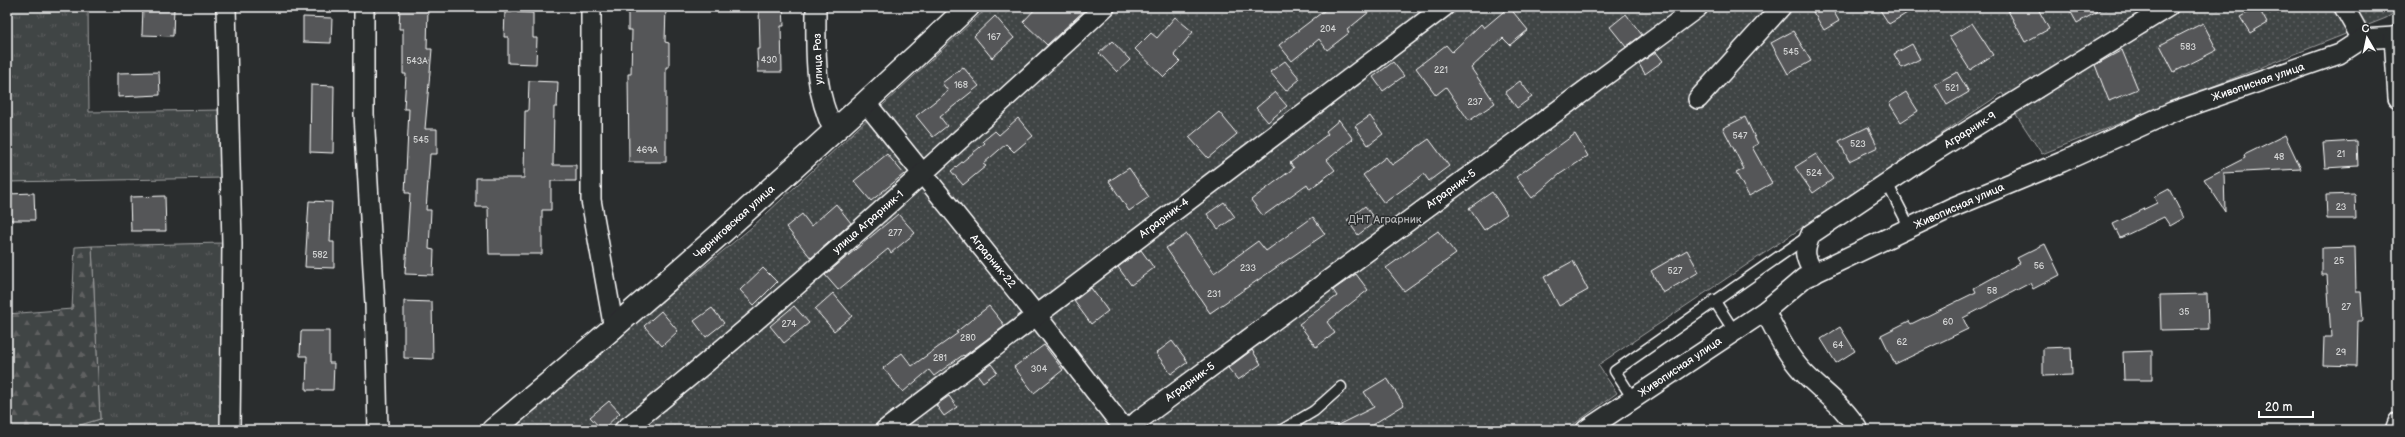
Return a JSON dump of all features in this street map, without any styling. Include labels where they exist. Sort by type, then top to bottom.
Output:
[{"type":"street","points":[[226,7],[232,244],[230,430]]},
{"type":"street","points":[[364,7],[364,114],[375,304],[378,430]]},
{"type":"street","points":[[591,7],[591,200],[614,329]]},
{"type":"street","name":"улица Роз","points":[[816,7],[817,85],[823,109],[834,132]]},
{"type":"street","name":"Черниговская улица","points":[[493,430],[614,329],[866,104],[968,7]]},
{"type":"street","name":"улица Аграрник-1","points":[[624,430],[720,353],[923,174],[1105,7]]},
{"type":"street","name":"Аграрник-4","points":[[885,430],[1444,7]]},
{"type":"street","name":"Аграрник-5","points":[[1124,427],[1139,420],[1698,7]]},
{"type":"street","points":[[1698,99],[1781,7]]},
{"type":"street","name":"Аграрник-9","points":[[1811,234],[1887,183],[2168,7]]},
{"type":"street","points":[[2344,7],[2362,40],[2396,36],[2398,98]]},
{"type":"street","name":"Живописная улица","points":[[1586,430],[1765,311],[1804,278],[1910,228],[2172,112],[2339,54],[2362,40]]},
{"type":"street","name":"Аграрник-22","points":[[866,104],[1124,427]]},
{"type":"street","points":[[1811,234],[1805,247],[1805,259],[1814,274]]},
{"type":"street","points":[[1765,311],[1786,349],[1803,372],[1850,415],[1858,430]]},
{"type":"street","points":[[2395,430],[2398,422]]},
{"type":"lane","points":[[1887,183],[1910,228]]},
{"type":"lane","points":[[1633,399],[1615,371],[1714,300],[1811,234]]},
{"type":"lane","points":[[1714,300],[1734,331]]},
{"type":"lane","points":[[1282,430],[1314,411],[1341,387]]},
{"type":"green space","points":[[7,7],[88,7],[89,112],[222,110],[222,178],[7,182]]},
{"type":"green space","name":"ДНТ Аграрник","points":[[988,7],[2398,7],[2398,11],[2386,18],[2042,154],[2002,93],[1598,365],[1617,393],[1566,430],[506,430],[752,227]]},
{"type":"green space","points":[[223,243],[221,430],[22,430],[77,426],[100,419],[92,246]]},
{"type":"green space","points":[[92,246],[100,419],[77,426],[7,430],[7,314],[72,309],[75,247]]},
{"type":"building","points":[[143,7],[174,7],[173,36],[142,35]]},
{"type":"building","points":[[400,7],[428,7],[427,49],[432,49],[425,129],[437,129],[437,154],[430,154],[426,210],[431,210],[429,249],[434,250],[433,275],[405,274],[410,193],[405,193],[409,109],[404,109],[406,74],[403,74],[403,29],[399,29]]},
{"type":"building","points":[[628,7],[666,7],[665,42],[669,43],[669,67],[666,67],[666,162],[629,162],[628,74],[631,74],[632,30],[628,30]]},
{"type":"building","points":[[759,7],[783,7],[784,26],[781,26],[782,72],[758,72],[757,49],[760,49]]},
{"type":"building","points":[[1037,7],[1088,7],[1047,45],[1023,22]]},
{"type":"building","points":[[1329,7],[1375,7],[1347,30],[1349,33],[1327,50],[1319,39],[1292,61],[1279,45]]},
{"type":"building","points":[[1509,7],[1528,30],[1510,45],[1503,38],[1471,68],[1495,103],[1469,121],[1446,87],[1436,95],[1416,68],[1446,45],[1452,52],[1481,24],[1484,28]]},
{"type":"building","points":[[1810,7],[1831,7],[1839,21],[1824,30]]},
{"type":"building","points":[[1878,7],[1917,7],[1889,24]]},
{"type":"building","points":[[2006,7],[2037,7],[2049,29],[2025,42]]},
{"type":"building","points":[[2068,7],[2106,7],[2077,23]]},
{"type":"building","points":[[2258,7],[2267,23],[2250,33],[2240,17]]},
{"type":"building","points":[[505,12],[533,13],[533,38],[537,38],[536,64],[508,63],[508,37],[504,37]]},
{"type":"building","points":[[1626,14],[1642,35],[1626,47],[1610,27]]},
{"type":"building","points":[[995,16],[1014,38],[992,58],[974,36]]},
{"type":"building","points":[[303,17],[332,18],[331,43],[303,42]]},
{"type":"building","points":[[1175,17],[1193,32],[1174,55],[1180,61],[1164,77],[1135,49],[1151,33],[1157,38]]},
{"type":"building","points":[[1972,23],[1993,55],[1970,70],[1949,37]]},
{"type":"building","points":[[2203,23],[2217,50],[2174,72],[2160,45]]},
{"type":"building","points":[[1793,31],[1811,61],[1788,74],[1771,43]]},
{"type":"building","points":[[1112,41],[1130,60],[1117,72],[1099,53]]},
{"type":"building","points":[[1912,44],[1920,59],[1902,68],[1894,54]]},
{"type":"building","points":[[2122,50],[2138,89],[2109,101],[2095,65]]},
{"type":"building","points":[[1656,52],[1663,61],[1645,74],[1639,64]]},
{"type":"building","points":[[1285,61],[1300,79],[1286,91],[1270,72]]},
{"type":"building","points":[[1393,62],[1404,76],[1383,91],[1373,77]]},
{"type":"building","points":[[963,67],[979,86],[940,117],[947,126],[933,137],[916,116],[948,91],[942,83]]},
{"type":"building","points":[[159,72],[160,95],[118,97],[118,73]]},
{"type":"building","points":[[1957,72],[1969,92],[1947,105],[1935,84]]},
{"type":"building","points":[[529,81],[558,82],[557,107],[554,107],[553,165],[576,165],[576,181],[551,181],[551,210],[542,210],[542,254],[489,254],[488,207],[476,207],[476,178],[524,178],[525,111],[528,111]]},
{"type":"building","points":[[1520,81],[1532,97],[1517,108],[1505,92]]},
{"type":"building","points":[[311,85],[334,86],[333,153],[310,152]]},
{"type":"building","points":[[1275,92],[1287,106],[1268,122],[1256,108]]},
{"type":"building","points":[[1906,92],[1918,111],[1901,122],[1889,103]]},
{"type":"building","points":[[1219,112],[1237,134],[1208,158],[1189,137]]},
{"type":"building","points":[[1370,116],[1383,134],[1368,145],[1355,126]]},
{"type":"building","points":[[1745,117],[1758,144],[1752,147],[1772,183],[1749,196],[1736,173],[1744,169],[1723,128]]},
{"type":"building","points":[[1018,118],[1033,136],[1014,152],[1006,144],[983,164],[986,166],[963,185],[951,171],[985,143],[983,141],[995,131],[999,135]]},
{"type":"building","points":[[1339,120],[1353,139],[1327,160],[1335,170],[1310,189],[1307,184],[1263,216],[1251,200],[1294,168],[1290,163],[1328,134],[1326,131]]},
{"type":"building","points":[[1868,127],[1878,147],[1849,161],[1839,141]]},
{"type":"building","points":[[1575,134],[1588,156],[1560,174],[1532,198],[1516,177]]},
{"type":"building","points":[[2285,135],[2301,169],[2224,173],[2225,211],[2204,179],[2245,158],[2244,155]]},
{"type":"building","points":[[1429,139],[1449,166],[1429,181],[1424,174],[1384,203],[1363,175],[1386,157],[1392,165]]},
{"type":"building","points":[[2357,141],[2358,166],[2325,168],[2323,143]]},
{"type":"building","points":[[887,154],[904,174],[871,201],[854,181]]},
{"type":"building","points":[[1816,154],[1833,179],[1813,193],[1795,167]]},
{"type":"building","points":[[1129,168],[1149,197],[1129,211],[1109,181]]},
{"type":"building","points":[[2169,189],[2184,218],[2170,226],[2164,217],[2120,238],[2113,224],[2157,203],[2154,197]]},
{"type":"building","points":[[1492,192],[1507,214],[1484,230],[1469,208]]},
{"type":"building","points":[[34,193],[35,220],[9,220],[8,194]]},
{"type":"building","points":[[2355,194],[2356,219],[2327,219],[2326,195]]},
{"type":"building","points":[[165,196],[166,231],[131,231],[130,197]]},
{"type":"building","points":[[309,201],[332,202],[330,242],[334,242],[334,268],[305,267]]},
{"type":"building","points":[[1224,202],[1235,217],[1218,229],[1207,214]]},
{"type":"building","points":[[836,204],[851,223],[811,258],[786,227],[802,214],[811,226]]},
{"type":"building","points":[[1365,206],[1376,221],[1358,235],[1347,220]]},
{"type":"building","points":[[898,214],[915,233],[891,253],[888,249],[838,290],[825,275]]},
{"type":"building","points":[[1313,217],[1325,234],[1210,313],[1166,248],[1187,234],[1214,273],[1258,241],[1266,251]]},
{"type":"building","points":[[1438,231],[1456,254],[1404,291],[1386,268]]},
{"type":"building","points":[[2045,244],[2060,275],[2033,289],[2030,283],[1963,318],[1968,329],[1895,364],[1881,335],[1909,321],[1911,324],[1976,292],[1974,288],[2020,263],[2017,258]]},
{"type":"building","points":[[2355,247],[2356,292],[2361,292],[2363,321],[2358,321],[2357,366],[2323,365],[2324,337],[2331,337],[2327,275],[2322,275],[2322,248]]},
{"type":"building","points":[[1141,250],[1154,268],[1131,285],[1118,267]]},
{"type":"building","points":[[1687,250],[1699,272],[1663,293],[1651,271]]},
{"type":"building","points":[[1573,261],[1588,290],[1559,306],[1544,277]]},
{"type":"building","points":[[763,268],[777,282],[754,305],[740,290]]},
{"type":"building","points":[[1356,274],[1368,290],[1327,322],[1335,333],[1316,347],[1299,324],[1337,296],[1333,290]]},
{"type":"building","points":[[1091,288],[1108,311],[1091,324],[1074,301]]},
{"type":"building","points":[[833,293],[852,316],[834,331],[815,309]]},
{"type":"building","points":[[2207,294],[2208,329],[2161,330],[2160,295]]},
{"type":"building","points":[[404,301],[432,302],[433,359],[404,358]]},
{"type":"building","points":[[794,306],[809,323],[784,343],[770,326]]},
{"type":"building","points":[[989,306],[1005,326],[934,376],[929,370],[903,392],[883,368],[902,353],[912,366],[958,333],[956,332]]},
{"type":"building","points":[[712,308],[724,323],[706,337],[694,321]]},
{"type":"building","points":[[661,311],[678,331],[662,346],[644,326]]},
{"type":"building","points":[[1840,327],[1855,351],[1836,363],[1821,339]]},
{"type":"building","points":[[301,331],[329,331],[329,363],[334,363],[333,390],[306,390],[307,356],[300,356]]},
{"type":"building","points":[[1172,341],[1188,362],[1171,374],[1156,353]]},
{"type":"building","points":[[1044,345],[1063,370],[1034,393],[1014,367]]},
{"type":"building","points":[[2071,347],[2072,375],[2043,376],[2043,348]]},
{"type":"building","points":[[1252,350],[1261,364],[1238,380],[1228,368]]},
{"type":"building","points":[[2152,351],[2152,380],[2124,380],[2123,352]]},
{"type":"building","points":[[991,364],[997,372],[983,382],[977,374]]},
{"type":"building","points":[[1387,378],[1404,405],[1364,430],[1328,430],[1374,407],[1364,392]]},
{"type":"building","points":[[949,396],[957,407],[944,416],[936,405]]},
{"type":"building","points":[[609,401],[620,413],[602,430],[590,417]]}]
